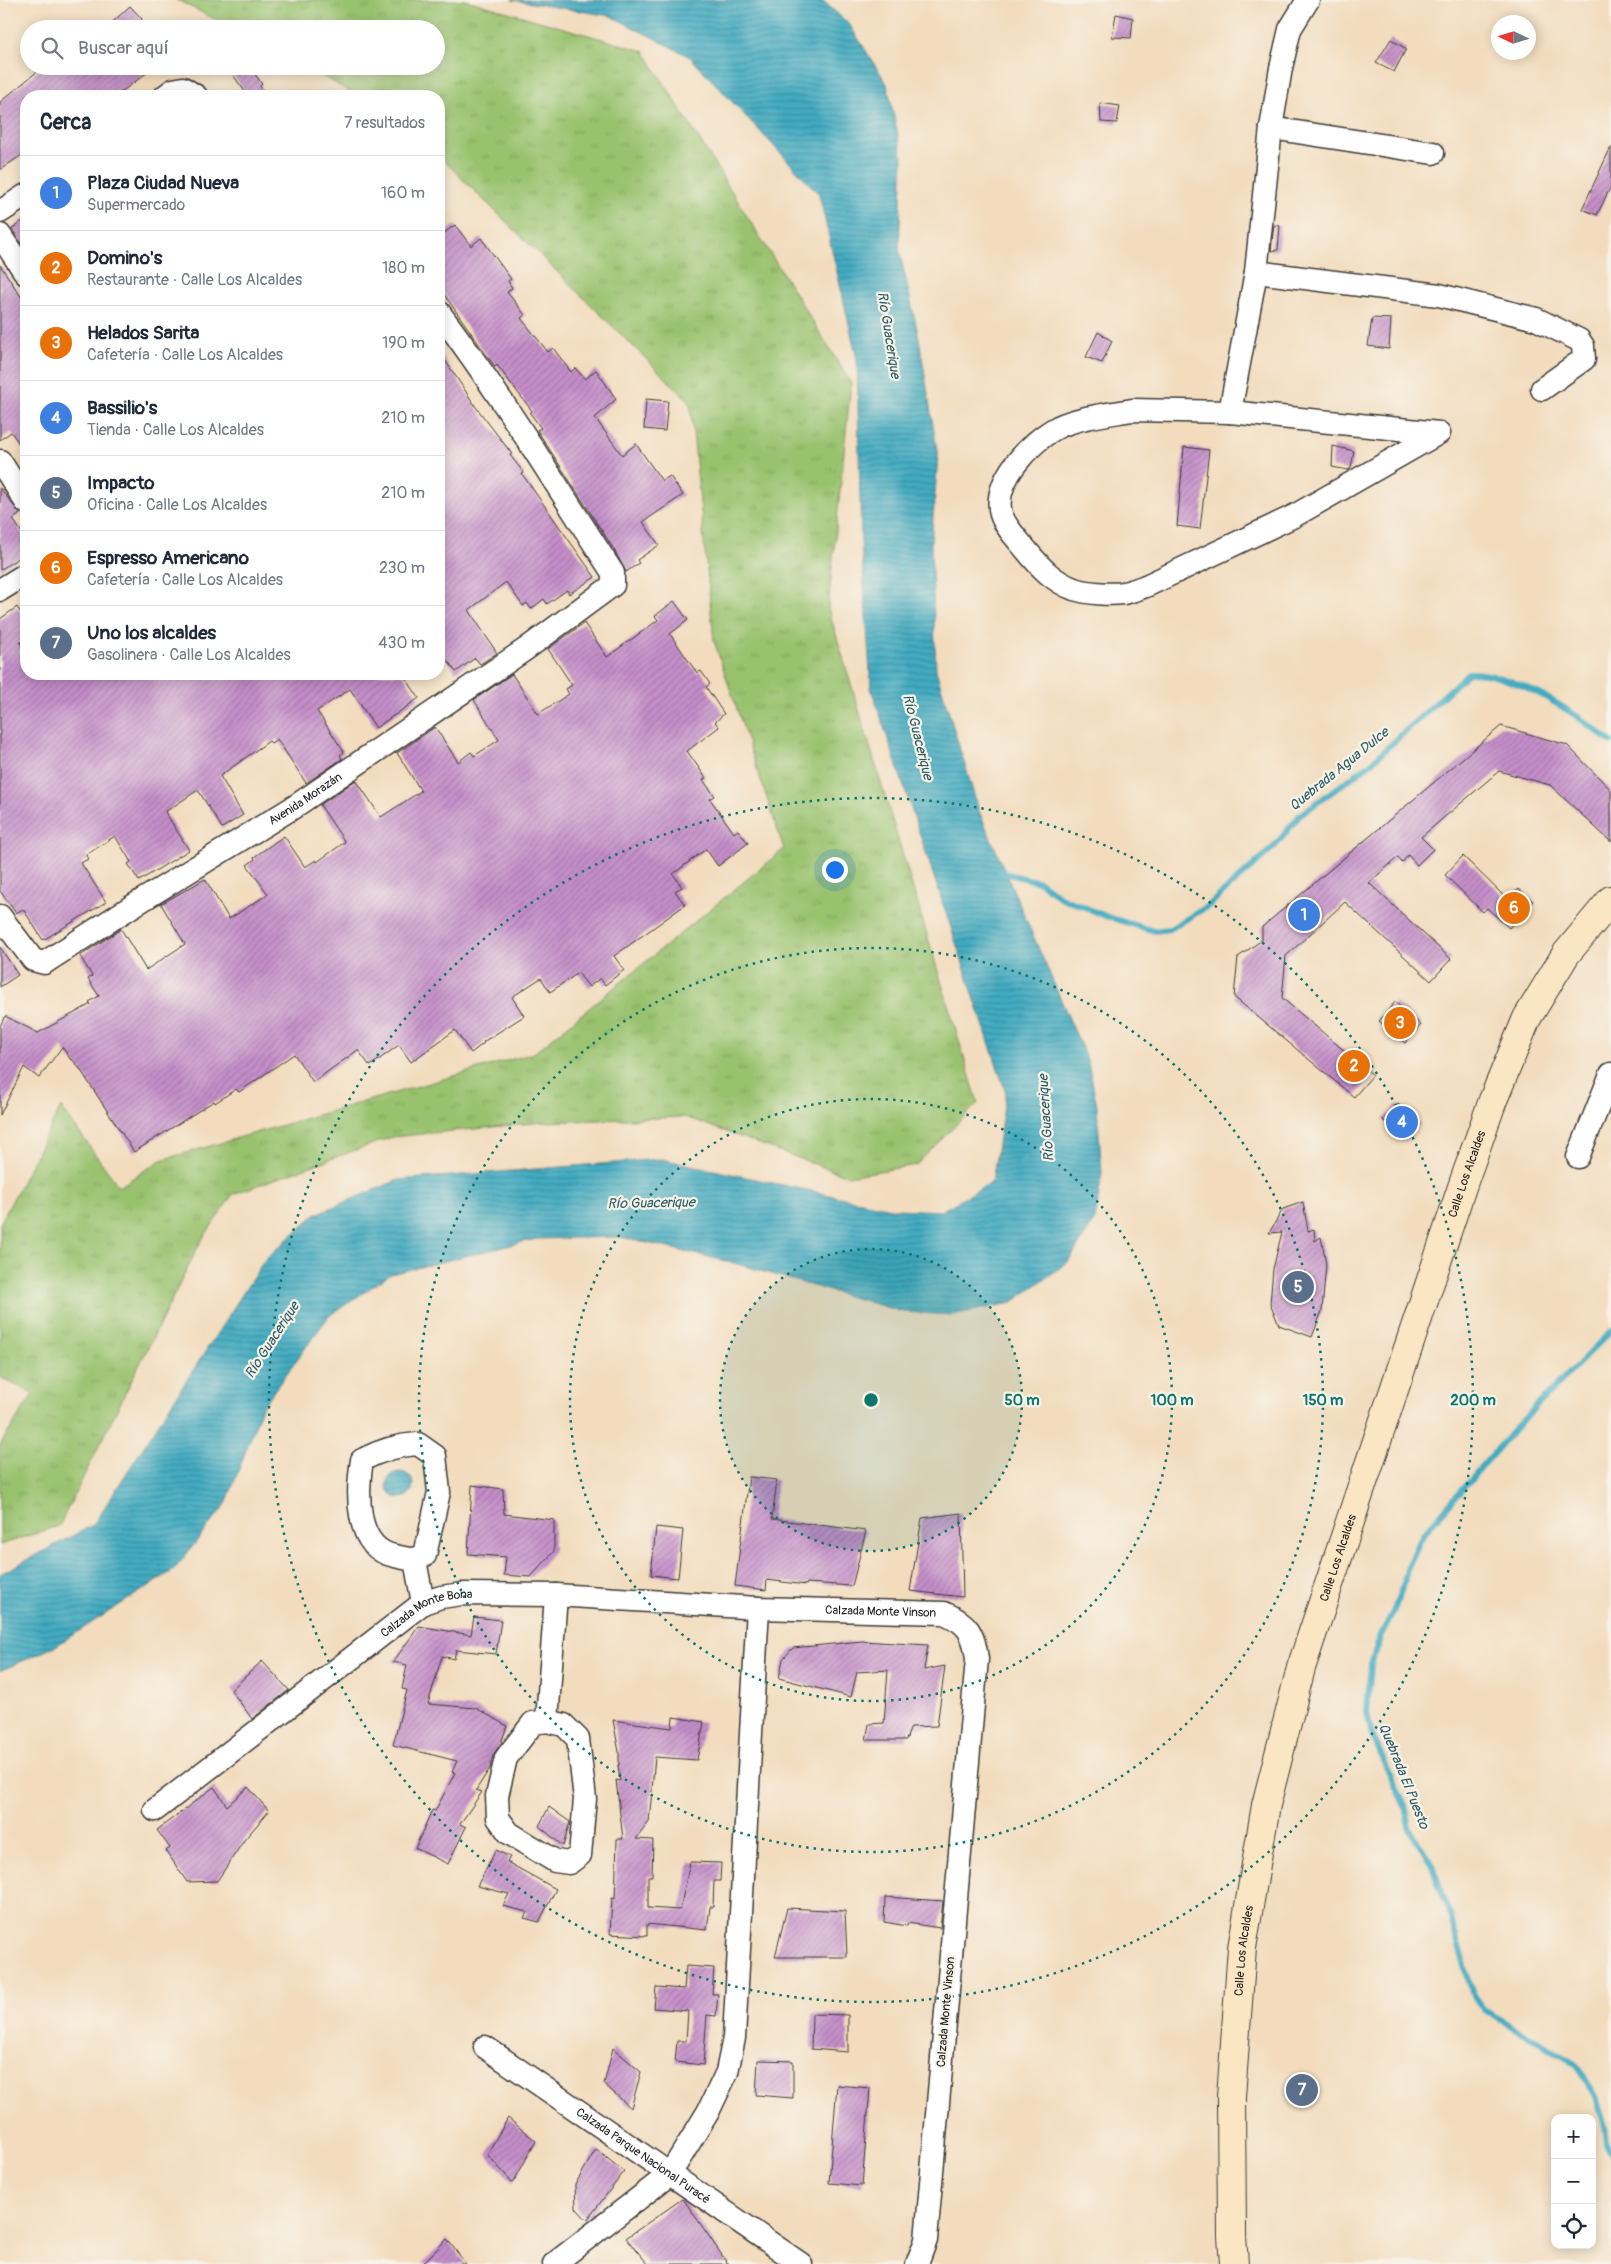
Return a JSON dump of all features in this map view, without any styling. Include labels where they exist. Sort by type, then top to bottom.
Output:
[{"type":"main road","name":"Calle Los Alcaldes","points":[[1234,2264],[1231,2097],[1242,1948],[1266,1805],[1301,1668],[1464,1181],[1493,1100],[1527,1018],[1566,954],[1608,910]]},
{"type":"street","points":[[1230,412],[1256,272],[1271,128],[1281,68],[1290,30],[1308,0]]},
{"type":"street","points":[[1271,128],[1433,153]]},
{"type":"street","points":[[0,212],[20,199]]},
{"type":"street","points":[[0,235],[20,265]]},
{"type":"street","points":[[1256,272],[1438,295],[1536,319],[1579,340],[1584,352],[1584,359],[1542,389]]},
{"type":"street","name":"Avenida Morazán","points":[[0,916],[33,960],[44,963],[294,807],[509,660],[613,585],[613,573],[519,427],[445,320]]},
{"type":"street","points":[[1132,410],[1230,412],[1439,433],[1294,516],[1148,585],[1123,593],[1076,590],[1055,581],[1041,568],[1017,539],[1001,515],[1000,497],[1008,475],[1028,449],[1058,428],[1096,416],[1132,410]]},
{"type":"street","points":[[0,461],[20,493]]},
{"type":"street","points":[[0,590],[20,578]]},
{"type":"street","points":[[1578,1157],[1611,1074]]},
{"type":"street","points":[[399,1444],[418,1444],[435,1456],[439,1492],[433,1526],[425,1555],[415,1560],[387,1555],[370,1540],[359,1510],[358,1486],[362,1460],[379,1451],[399,1444]]},
{"type":"street","points":[[415,1560],[423,1603]]},
{"type":"street","name":"Calzada Monte Bona","points":[[155,1810],[423,1603],[441,1597],[462,1594],[556,1595],[758,1608]]},
{"type":"street","points":[[547,1721],[556,1595]]},
{"type":"street","points":[[554,2264],[670,2174],[708,2112],[727,2072],[734,2038],[758,1608]]},
{"type":"street","name":"Calzada Monte Vinson","points":[[758,1608],[944,1613],[957,1619],[968,1628],[975,1643],[977,1659],[926,2240],[917,2264]]},
{"type":"street","points":[[547,1721],[564,1725],[578,1739],[585,1799],[580,1855],[569,1862],[555,1861],[509,1833],[498,1818],[496,1796],[506,1758],[533,1723],[547,1721]]},
{"type":"street","name":"Calzada Parque Nacional Puracé","points":[[485,2047],[802,2264]]},
{"type":"green space","points":[[177,0],[466,0],[644,51],[851,383],[828,608],[978,1103],[916,1165],[848,1176],[685,1117],[544,1122],[392,1137],[233,1194],[201,1241],[59,1526],[0,1545],[0,1445],[33,1394],[0,1377],[0,1224],[61,1107],[119,1187],[161,1160],[534,1053],[784,849],[714,641],[690,402],[445,162],[445,90],[347,90],[320,75],[445,75],[445,20],[216,20]]},
{"type":"water","name":"Río Guacerique","points":[[512,0],[822,0],[849,24],[887,84],[903,159],[899,249],[919,338],[938,456],[931,544],[936,670],[979,811],[1088,1062],[1097,1106],[1102,1173],[1095,1220],[1068,1262],[1011,1303],[952,1315],[903,1312],[730,1262],[621,1237],[536,1239],[391,1274],[329,1316],[262,1407],[226,1504],[174,1570],[54,1647],[0,1671],[0,1574],[93,1525],[265,1259],[316,1214],[398,1180],[662,1159],[895,1209],[941,1211],[992,1182],[1006,1093],[871,688],[861,543],[857,359],[819,194],[690,57],[611,16]]},
{"type":"water","points":[[400,1472],[409,1476],[413,1485],[409,1494],[400,1498],[391,1494],[387,1485],[391,1476]]},
{"type":"building","points":[[130,6],[142,19],[141,20],[115,20]]},
{"type":"building","points":[[1116,14],[1133,18],[1131,38],[1112,37]]},
{"type":"building","points":[[1391,39],[1406,49],[1394,72],[1376,63]]},
{"type":"building","points":[[33,75],[144,75],[124,90],[20,90],[20,156],[0,170],[0,102]]},
{"type":"building","points":[[233,75],[256,75],[262,84],[260,86],[263,90],[244,90]]},
{"type":"building","points":[[1100,103],[1120,106],[1117,123],[1101,122]]},
{"type":"building","points":[[1611,147],[1611,186],[1597,215],[1582,209]]},
{"type":"building","points":[[20,223],[20,241],[12,229]]},
{"type":"building","points":[[455,225],[471,246],[481,238],[511,279],[508,281],[512,288],[507,292],[525,315],[521,318],[548,352],[553,348],[571,372],[575,368],[585,379],[596,370],[616,399],[595,418],[622,455],[636,444],[662,481],[670,476],[683,495],[643,522],[659,545],[637,560],[639,563],[626,572],[613,548],[537,430],[541,428],[530,413],[532,411],[497,365],[495,367],[445,296],[445,232]]},
{"type":"building","points":[[1274,225],[1280,226],[1278,250],[1271,251]]},
{"type":"building","points":[[0,265],[20,295],[20,445],[11,432],[0,440]]},
{"type":"building","points":[[1372,318],[1391,319],[1389,349],[1368,346]]},
{"type":"building","points":[[1098,332],[1112,341],[1102,363],[1086,357]]},
{"type":"building","points":[[445,360],[476,407],[512,454],[510,455],[524,473],[522,474],[595,577],[569,594],[567,590],[547,604],[544,599],[531,609],[527,603],[523,606],[506,582],[469,610],[497,653],[480,664],[475,658],[456,672],[445,657]]},
{"type":"building","points":[[646,399],[668,401],[665,431],[644,429]]},
{"type":"building","points":[[1333,446],[1354,451],[1351,468],[1348,470],[1332,467]]},
{"type":"building","points":[[1184,447],[1209,450],[1200,529],[1177,526]]},
{"type":"building","points":[[0,488],[20,514],[13,519],[20,530],[20,557],[0,570]]},
{"type":"building","points":[[674,601],[688,620],[670,634],[697,673],[701,671],[710,684],[706,687],[724,714],[715,722],[719,727],[687,751],[706,778],[703,780],[715,796],[710,799],[734,833],[738,830],[748,843],[718,866],[706,849],[673,874],[682,887],[675,891],[685,905],[614,956],[624,970],[605,985],[600,978],[589,987],[578,973],[550,992],[541,978],[512,997],[524,1016],[483,1042],[471,1053],[455,1030],[411,1062],[399,1045],[370,1066],[358,1050],[313,1082],[294,1054],[239,1092],[236,1089],[215,1103],[214,1101],[134,1152],[80,1069],[62,1047],[39,1078],[24,1067],[0,1115],[0,1026],[5,1016],[38,1033],[91,1004],[89,1002],[99,996],[88,979],[92,976],[80,956],[121,929],[146,970],[185,944],[161,904],[205,879],[229,919],[268,894],[247,865],[255,859],[254,857],[284,836],[305,867],[316,860],[317,862],[345,842],[320,805],[356,780],[381,817],[421,791],[397,753],[435,727],[458,762],[471,752],[474,756],[499,740],[474,700],[512,674],[538,714],[569,694],[566,689],[572,685],[548,649],[584,623],[607,657],[658,620],[655,616]]},
{"type":"building","points":[[17,607],[20,612],[20,680],[407,680],[419,698],[376,728],[350,689],[317,711],[344,752],[340,755],[342,759],[306,783],[277,739],[271,743],[269,741],[220,776],[243,815],[222,828],[198,790],[165,812],[189,850],[139,881],[128,864],[131,862],[115,836],[86,855],[88,859],[81,863],[106,902],[43,940],[23,909],[16,913],[0,891],[0,619]]},
{"type":"building","points":[[1501,726],[1567,745],[1611,790],[1611,842],[1550,785],[1499,771],[1421,837],[1433,849],[1417,865],[1408,855],[1402,863],[1398,857],[1369,883],[1451,959],[1431,981],[1345,902],[1286,956],[1282,998],[1373,1075],[1354,1097],[1234,997],[1238,957],[1262,940],[1262,927]]},
{"type":"building","points":[[1463,856],[1509,901],[1519,889],[1533,901],[1509,928],[1487,908],[1483,912],[1445,875]]},
{"type":"building","points":[[0,947],[18,975],[0,987]]},
{"type":"building","points":[[1395,1002],[1421,1025],[1405,1043],[1379,1021]]},
{"type":"building","points":[[1398,1104],[1420,1124],[1405,1141],[1383,1120]]},
{"type":"building","points":[[1303,1202],[1308,1231],[1314,1229],[1315,1241],[1321,1237],[1326,1264],[1322,1311],[1312,1337],[1279,1325],[1270,1304],[1273,1269],[1282,1232],[1269,1233],[1283,1209]]},
{"type":"building","points":[[749,1477],[777,1480],[772,1519],[866,1531],[852,1586],[807,1583],[806,1585],[767,1580],[766,1590],[735,1586]]},
{"type":"building","points":[[472,1485],[503,1489],[504,1514],[554,1520],[554,1551],[531,1577],[504,1575],[506,1557],[468,1554]]},
{"type":"building","points":[[961,1513],[963,1597],[910,1591],[922,1518]]},
{"type":"building","points":[[656,1527],[683,1530],[678,1578],[651,1575]]},
{"type":"building","points":[[474,1617],[501,1620],[496,1654],[456,1650],[454,1659],[442,1656],[428,1704],[476,1708],[507,1726],[501,1743],[493,1755],[490,1768],[476,1790],[482,1792],[460,1824],[466,1827],[448,1864],[415,1848],[432,1810],[435,1811],[455,1773],[452,1772],[457,1761],[393,1745],[407,1690],[402,1689],[407,1665],[393,1662],[419,1626],[471,1635]]},
{"type":"building","points":[[862,1641],[928,1645],[924,1670],[945,1666],[937,1726],[911,1727],[906,1740],[866,1740],[869,1724],[884,1723],[888,1670],[857,1672],[851,1697],[779,1678],[783,1659],[793,1648]]},
{"type":"building","points":[[262,1661],[289,1690],[252,1719],[231,1690]]},
{"type":"building","points":[[673,1717],[704,1722],[697,1760],[655,1757],[649,1822],[636,1839],[653,1840],[652,1876],[648,1876],[648,1908],[680,1910],[690,1862],[721,1863],[720,1881],[714,1881],[713,1907],[710,1907],[707,1930],[647,1924],[647,1936],[610,1934],[612,1898],[615,1899],[617,1839],[623,1839],[616,1780],[620,1781],[619,1752],[613,1720],[672,1728]]},
{"type":"building","points":[[214,1787],[227,1806],[248,1787],[269,1811],[245,1839],[217,1881],[187,1882],[166,1851],[170,1848],[157,1830]]},
{"type":"building","points":[[549,1807],[570,1822],[563,1846],[539,1826]]},
{"type":"building","points":[[496,1850],[510,1857],[507,1862],[556,1889],[539,1922],[524,1918],[527,1912],[503,1906],[509,1894],[477,1886]]},
{"type":"building","points":[[885,1897],[943,1901],[940,1928],[908,1923],[907,1926],[884,1922]]},
{"type":"building","points":[[787,1908],[845,1911],[847,1957],[775,1957]]},
{"type":"building","points":[[686,1966],[714,1968],[712,1994],[718,1994],[716,2016],[707,2015],[703,2065],[675,2062],[677,2041],[686,2041],[688,2011],[654,2008],[656,1987],[684,1989]]},
{"type":"building","points":[[812,2014],[848,2015],[848,2052],[811,2049]]},
{"type":"building","points":[[613,2048],[641,2072],[631,2108],[604,2084]]},
{"type":"building","points":[[758,2060],[793,2061],[793,2098],[756,2095]]},
{"type":"building","points":[[837,2085],[870,2088],[862,2186],[829,2183]]},
{"type":"building","points":[[508,2118],[536,2141],[513,2183],[487,2154]]},
{"type":"building","points":[[596,2149],[624,2172],[587,2220],[576,2208],[575,2185]]},
{"type":"building","points":[[682,2199],[728,2264],[648,2264],[626,2238]]},
{"type":"building","points":[[447,2239],[466,2264],[422,2264]]},
{"type":"waterway","name":"Quebrada Agua Dulce","points":[[1000,872],[1040,882],[1060,897],[1108,917],[1154,931],[1170,929],[1208,906],[1275,846],[1300,815],[1369,765],[1468,673],[1486,674],[1505,679],[1544,696],[1563,707],[1611,742]]},
{"type":"waterway","name":"Quebrada El Puesto","points":[[1611,1331],[1520,1423],[1423,1534],[1407,1569],[1394,1610],[1381,1635],[1371,1664],[1367,1713],[1372,1735],[1405,1806],[1409,1827],[1432,1866],[1448,1908],[1473,1995],[1484,2010],[1566,2058],[1579,2070],[1595,2096],[1604,2127],[1606,2142],[1611,2152]]},
{"type":"place","name":"Espresso Americano","points":[[1514,908]]},
{"type":"place","name":"Plaza Ciudad Nueva","points":[[1304,915]]},
{"type":"place","name":"Helados Sarita","points":[[1400,1023]]},
{"type":"place","name":"Domino's","points":[[1354,1066]]},
{"type":"place","name":"Bassilio's","points":[[1402,1122]]},
{"type":"place","name":"Impacto","points":[[1298,1287]]},
{"type":"place","name":"Uno los alcaldes","points":[[1302,2090]]}]
